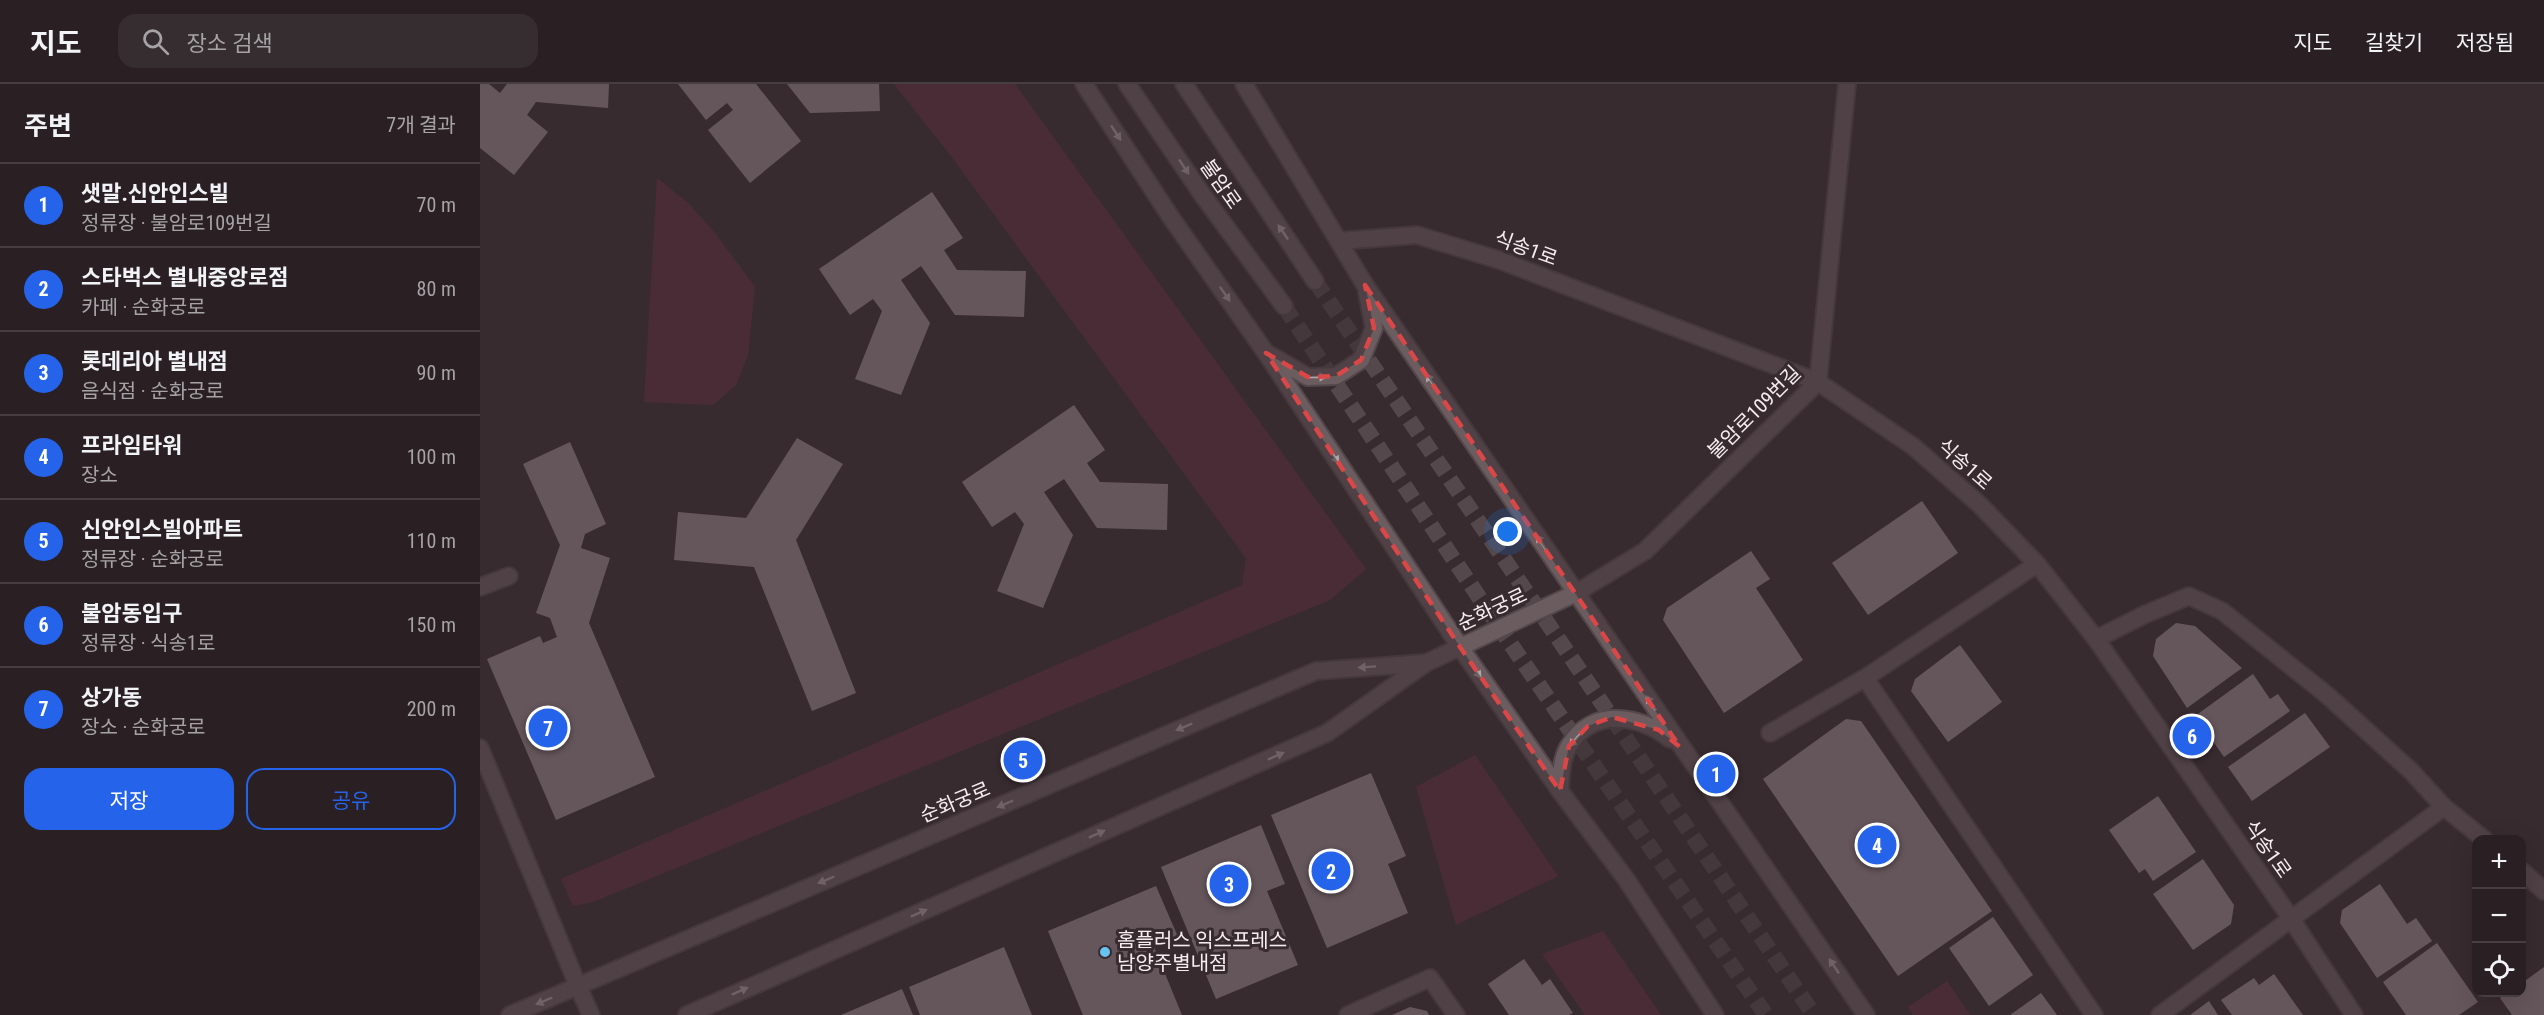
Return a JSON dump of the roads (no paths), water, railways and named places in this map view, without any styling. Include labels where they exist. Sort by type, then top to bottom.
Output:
[{"type":"street","points":[[1084,84],[1170,216],[1266,353],[1460,647],[1560,791],[1626,879],[1715,1015]]},
{"type":"street","name":"불암로","points":[[1127,84],[1203,197],[1284,306]]},
{"type":"street","name":"불암로","points":[[1184,84],[1315,280]]},
{"type":"street","points":[[1244,84],[1365,285],[1866,1015]]},
{"type":"street","name":"불암로109번길","points":[[1576,593],[1645,551],[1818,382],[1847,84]]},
{"type":"street","name":"식송1로","points":[[1339,241],[1417,235],[1499,260],[1818,382],[1914,447],[1980,505],[2037,564],[2096,639],[2290,917],[2354,1015]]},
{"type":"street","points":[[1266,353],[1308,377],[1336,376],[1361,360],[1374,328],[1365,285]]},
{"type":"street","points":[[1770,733],[1865,678],[2037,564]]},
{"type":"street","points":[[480,587],[509,576]]},
{"type":"street","name":"순화궁로","points":[[687,1015],[1327,733],[1426,663],[1576,593]]},
{"type":"street","points":[[2096,639],[2189,596],[2222,611],[2327,695],[2411,771],[2444,807],[2479,835]]},
{"type":"street","name":"순화궁로","points":[[510,1015],[1316,671],[1426,663]]},
{"type":"street","points":[[1865,678],[2094,1015]]},
{"type":"street","points":[[1560,791],[1562,768],[1569,746],[1588,726],[1612,717],[1635,721],[1659,730],[1680,747]]},
{"type":"street","points":[[480,748],[591,1015]]},
{"type":"street","points":[[2160,1015],[2290,917],[2444,807]]},
{"type":"street","points":[[2526,875],[2544,891]]},
{"type":"street","points":[[1348,1015],[1430,978],[1456,1015]]},
{"type":"tunnel","points":[[1315,281],[1814,1015]]},
{"type":"tunnel","points":[[1284,306],[1501,630],[1766,1015]]},
{"type":"place","name":"상가동","points":[[548,728]]},
{"type":"place","name":"불암동입구","points":[[2192,736]]},
{"type":"place","name":"신안인스빌아파트","points":[[1023,760]]},
{"type":"place","name":"샛말.신안인스빌","points":[[1716,774]]},
{"type":"place","name":"프라임타워","points":[[1877,845]]},
{"type":"place","name":"스타벅스 별내중앙로점","points":[[1331,871]]},
{"type":"place","name":"롯데리아 별내점","points":[[1229,884]]},
{"type":"place","name":"홈플러스 익스프레스 남양주별내점","points":[[1105,952]]}]
